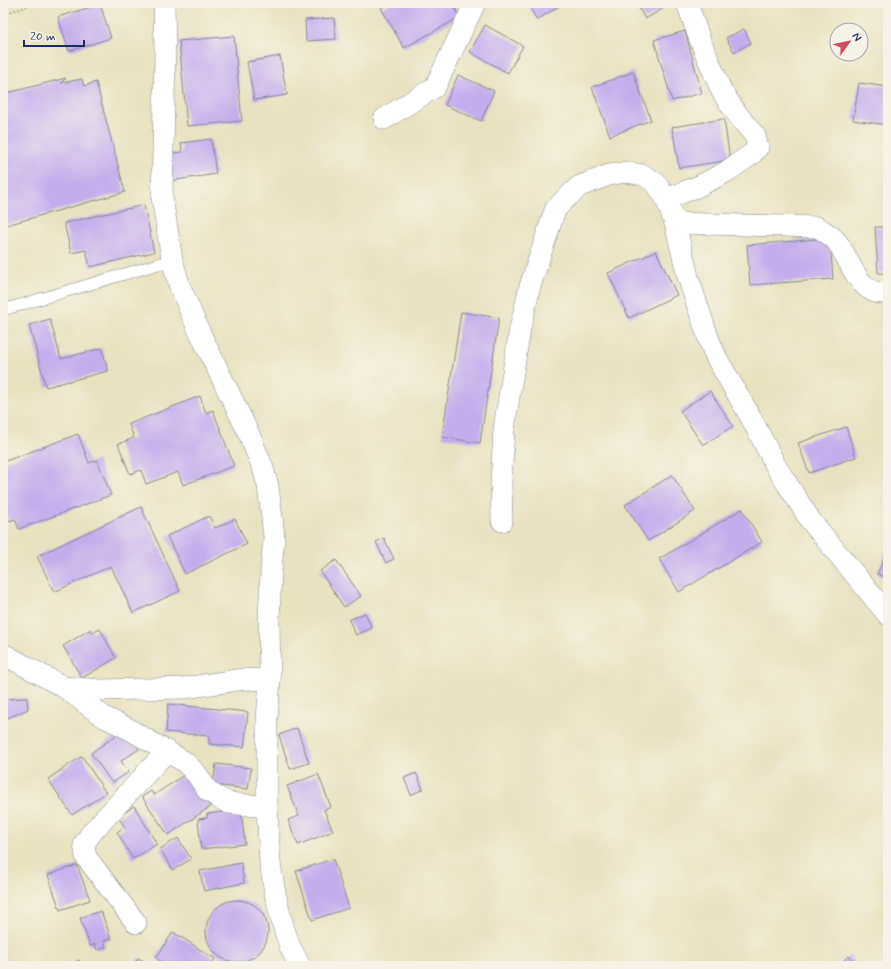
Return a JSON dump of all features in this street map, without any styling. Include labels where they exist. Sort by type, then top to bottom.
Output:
[{"type":"street","points":[[164,3],[165,53],[162,197],[172,260],[180,287],[199,331],[249,434],[263,468],[268,486],[274,537],[271,571],[270,680],[267,719],[267,807],[270,863],[282,922],[290,947],[300,966]]},
{"type":"street","points":[[384,118],[435,87],[475,3]]},
{"type":"street","points":[[666,199],[699,186],[726,172],[752,154],[758,147],[755,136],[737,114],[722,92],[703,47],[687,3]]},
{"type":"street","points":[[502,521],[501,483],[504,437],[520,329],[530,286],[555,210],[580,186],[609,175],[626,172],[643,175],[656,183],[666,199],[688,277],[716,357],[750,416],[777,468],[811,521],[888,615]]},
{"type":"street","points":[[674,223],[817,226],[828,233],[837,242],[860,281],[870,291],[881,294],[888,293]]},
{"type":"street","points":[[3,654],[64,687],[104,717],[127,728],[185,762],[198,776],[207,790],[229,804],[267,807]]},
{"type":"street","points":[[64,687],[101,690],[184,688],[244,680],[270,680]]},
{"type":"street","points":[[136,923],[86,857],[84,844],[92,832],[167,751]]},
{"type":"lane","points":[[3,310],[172,260]]},
{"type":"path","points":[[3,13],[20,9],[33,3]]},
{"type":"building","points":[[391,3],[452,3],[460,17],[404,48],[381,8]]},
{"type":"building","points":[[527,3],[564,3],[537,20]]},
{"type":"building","points":[[636,3],[673,3],[645,19]]},
{"type":"building","points":[[100,4],[111,38],[69,51],[58,17]]},
{"type":"building","points":[[334,18],[336,39],[306,41],[305,20]]},
{"type":"building","points":[[485,25],[523,46],[508,73],[470,52]]},
{"type":"building","points":[[744,29],[751,43],[734,52],[726,38]]},
{"type":"building","points":[[685,31],[702,93],[672,101],[654,40]]},
{"type":"building","points":[[234,36],[242,121],[187,126],[179,41]]},
{"type":"building","points":[[280,56],[287,95],[254,100],[247,62]]},
{"type":"building","points":[[633,72],[651,120],[610,136],[592,87]]},
{"type":"building","points":[[458,75],[494,91],[481,121],[445,105]]},
{"type":"building","points":[[66,78],[61,83],[82,79],[84,86],[96,82],[125,192],[3,226],[3,94]]},
{"type":"building","points":[[859,83],[888,87],[888,125],[853,120]]},
{"type":"building","points":[[724,119],[730,160],[679,168],[672,127]]},
{"type":"building","points":[[211,139],[216,174],[170,181],[166,154],[182,152],[181,143]]},
{"type":"building","points":[[144,205],[154,252],[90,267],[86,250],[71,253],[64,223]]},
{"type":"building","points":[[875,227],[888,227],[888,273],[878,273]]},
{"type":"building","points":[[830,238],[833,279],[750,285],[747,245]]},
{"type":"building","points":[[656,251],[677,295],[629,318],[608,273]]},
{"type":"building","points":[[461,312],[499,318],[480,443],[442,437]]},
{"type":"building","points":[[50,319],[61,359],[102,348],[108,371],[46,387],[29,325]]},
{"type":"building","points":[[710,391],[733,426],[703,445],[680,411]]},
{"type":"building","points":[[200,396],[206,413],[213,410],[234,466],[183,485],[178,472],[146,484],[141,470],[130,474],[118,444],[134,438],[129,424]]},
{"type":"building","points":[[846,427],[856,457],[809,473],[798,443]]},
{"type":"building","points":[[78,434],[89,463],[97,460],[111,495],[19,529],[15,519],[9,521],[3,504],[3,462]]},
{"type":"building","points":[[672,475],[695,511],[648,541],[625,505]]},
{"type":"building","points":[[141,507],[180,591],[133,613],[111,566],[54,592],[37,556]]},
{"type":"building","points":[[742,509],[762,542],[679,592],[659,559]]},
{"type":"building","points":[[209,516],[215,528],[235,519],[247,544],[185,574],[167,536]]},
{"type":"building","points":[[384,538],[394,559],[386,563],[376,542]]},
{"type":"building","points":[[888,549],[888,579],[877,574]]},
{"type":"building","points":[[336,560],[361,596],[344,607],[320,571]]},
{"type":"building","points":[[365,613],[372,628],[356,635],[349,620]]},
{"type":"building","points":[[91,629],[92,633],[100,629],[116,658],[82,678],[63,646]]},
{"type":"building","points":[[27,698],[28,709],[3,720],[3,699]]},
{"type":"building","points":[[168,704],[248,712],[244,747],[209,744],[209,736],[166,732]]},
{"type":"building","points":[[297,728],[309,763],[290,769],[279,735]]},
{"type":"building","points":[[125,729],[139,749],[121,761],[129,772],[112,783],[91,753]]},
{"type":"building","points":[[82,756],[106,793],[72,815],[48,779]]},
{"type":"building","points":[[216,764],[251,768],[248,789],[213,785]]},
{"type":"building","points":[[187,773],[210,807],[168,835],[142,797],[151,791],[154,795]]},
{"type":"building","points":[[416,773],[423,789],[411,795],[404,778]]},
{"type":"building","points":[[318,774],[331,807],[324,810],[333,831],[298,845],[288,820],[299,816],[287,786]]},
{"type":"building","points":[[134,806],[157,844],[133,859],[117,832],[125,827],[118,817]]},
{"type":"building","points":[[241,810],[245,844],[201,849],[198,819],[207,818],[207,814]]},
{"type":"building","points":[[178,838],[191,859],[173,870],[160,849]]},
{"type":"building","points":[[333,859],[349,908],[312,920],[296,871]]},
{"type":"building","points":[[241,863],[244,883],[204,891],[200,871]]},
{"type":"building","points":[[77,865],[90,900],[60,910],[48,875]]},
{"type":"building","points":[[237,900],[249,903],[259,909],[265,919],[268,931],[265,943],[259,953],[249,959],[237,962],[225,959],[215,953],[209,943],[206,931],[209,919],[215,909],[225,903]]},
{"type":"building","points":[[101,911],[111,939],[104,941],[106,947],[97,950],[95,944],[90,946],[80,918]]},
{"type":"building","points":[[173,932],[215,959],[210,966],[168,966],[156,958]]},
{"type":"building","points":[[849,956],[858,966],[838,966]]},
{"type":"building","points":[[138,958],[153,966],[134,966]]},
{"type":"building","points":[[79,960],[82,966],[69,966]]},
{"type":"building","points":[[266,960],[271,966],[257,966]]},
{"type":"building","points":[[89,962],[91,966],[82,966]]}]
